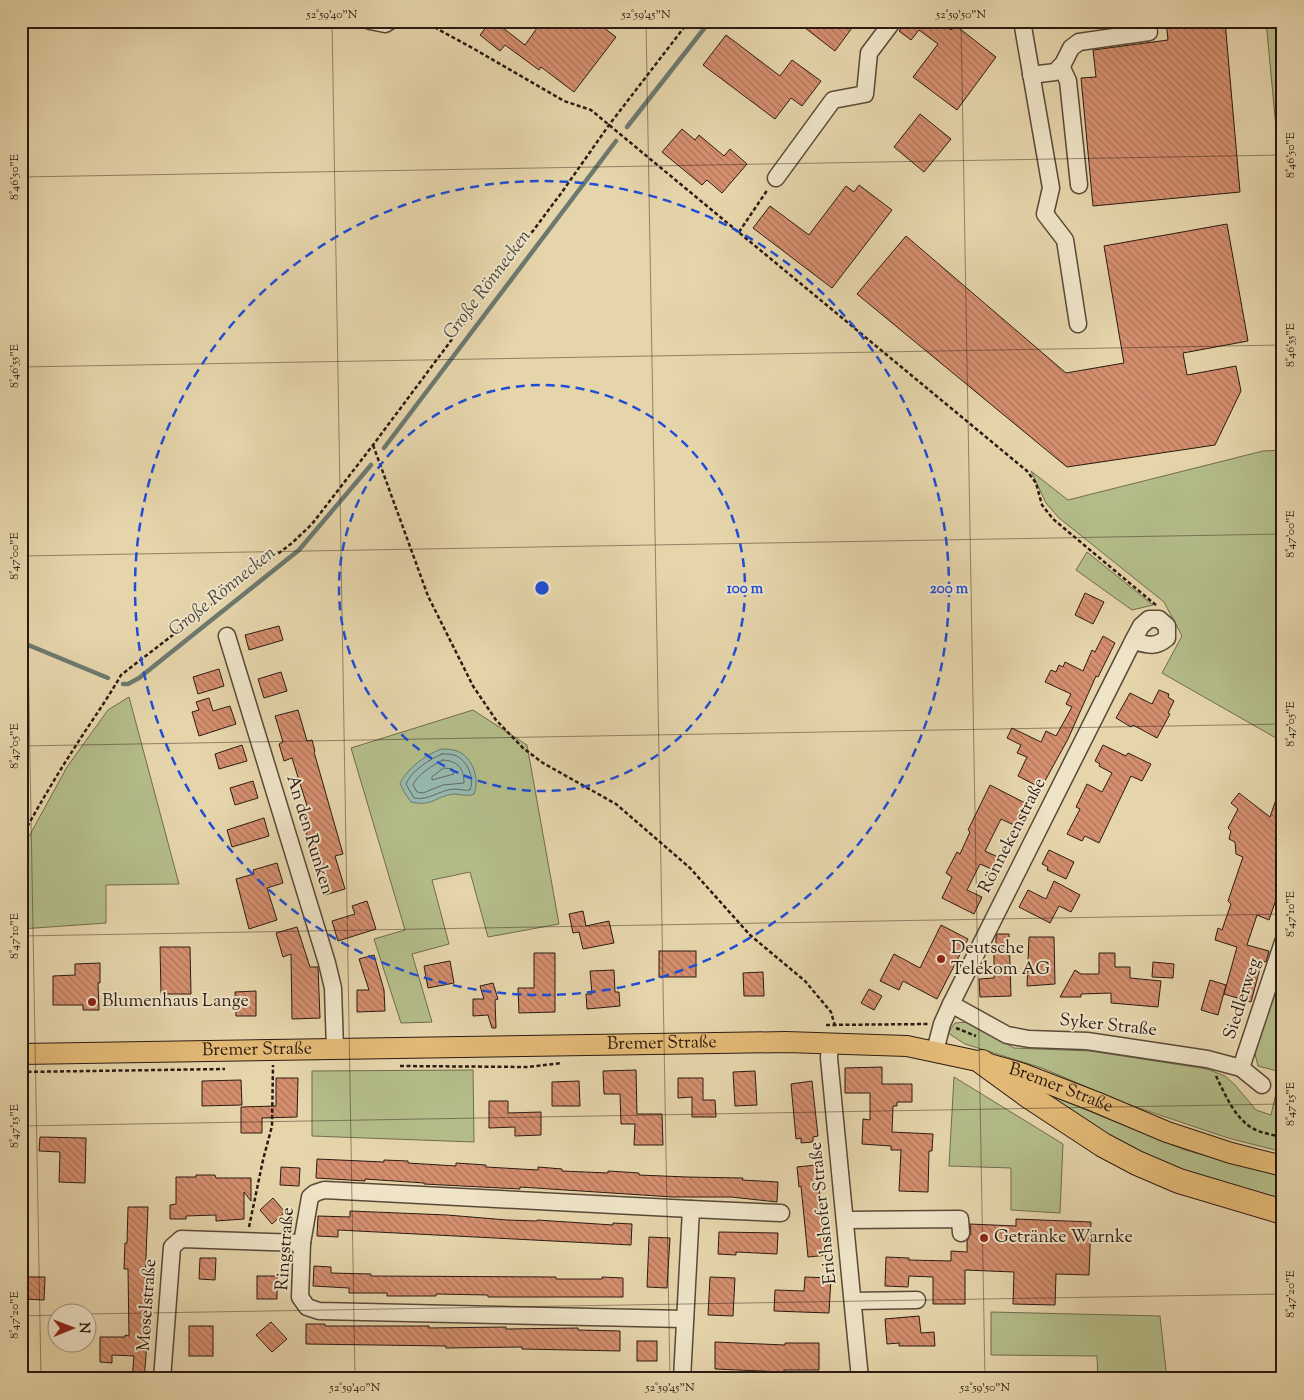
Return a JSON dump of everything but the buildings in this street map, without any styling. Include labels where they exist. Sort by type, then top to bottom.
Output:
[{"type":"highway","points":[[982,1062],[1030,1097],[1104,1145],[1137,1163],[1179,1181],[1283,1212]]},
{"type":"main road","name":"Bremer Straße","points":[[21,1054],[833,1043],[907,1046],[982,1062],[1029,1076],[1167,1132],[1231,1153],[1283,1166]]},
{"type":"street","points":[[370,21],[385,24],[390,21]]},
{"type":"street","points":[[776,178],[833,100],[864,94],[870,53],[893,21]]},
{"type":"street","points":[[1022,21],[1050,188],[1045,214],[1065,240],[1078,324]]},
{"type":"street","points":[[1031,75],[1055,72],[1061,66],[1071,48],[1079,42],[1149,32]]},
{"type":"street","points":[[1061,66],[1068,80],[1079,185]]},
{"type":"street","name":"Rönnekenstraße","points":[[935,1051],[942,1024],[951,1004],[1133,641],[1141,626],[1149,619],[1159,619]]},
{"type":"street","points":[[1133,641],[1147,645],[1159,645],[1167,638],[1167,626],[1159,619]]},
{"type":"street","name":"An den Runken","points":[[227,636],[327,963],[333,988],[335,1049]]},
{"type":"street","name":"Siedlerweg","points":[[1241,1068],[1283,942]]},
{"type":"street","name":"Syker Straße","points":[[951,1004],[1007,1035],[1029,1039],[1087,1041],[1207,1059],[1241,1068],[1262,1085]]},
{"type":"street","name":"Erichshofer Straße","points":[[833,1043],[829,1058],[860,1379]]},
{"type":"street","name":"Ringstraße","points":[[685,1319],[319,1311],[306,1307],[300,1297],[302,1243],[310,1197],[315,1192],[324,1190],[782,1213]]},
{"type":"street","points":[[682,1379],[692,1209]]},
{"type":"street","points":[[845,1220],[960,1219],[961,1233]]},
{"type":"street","name":"Moselstraße","points":[[162,1379],[172,1247],[181,1240],[302,1243]]},
{"type":"street","points":[[853,1300],[917,1300]]},
{"type":"path","points":[[423,21],[564,101],[591,110],[1027,471],[1036,483],[1042,505],[1053,519],[1157,604],[1159,619]]},
{"type":"path","points":[[21,838],[43,797],[112,692],[121,675],[292,543],[312,524],[562,192],[609,125],[689,21]]},
{"type":"path","points":[[738,232],[776,178]]},
{"type":"path","points":[[373,445],[428,596],[473,686],[496,720],[529,753],[543,763],[616,804],[690,868],[750,935],[805,981],[831,1012],[833,1043]]},
{"type":"path","points":[[246,1241],[272,1126],[273,1050]]},
{"type":"path","points":[[1207,1059],[1230,1103],[1243,1120],[1253,1129],[1283,1137]]},
{"type":"green space","points":[[1266,21],[1283,21],[1283,202]]},
{"type":"green space","points":[[1283,450],[1283,742],[1162,673],[1182,636],[1164,602],[1059,518],[1046,503],[1031,471],[1068,500],[1263,451]]},
{"type":"green space","points":[[1087,552],[1153,605],[1132,610],[1076,570]]},
{"type":"green space","points":[[129,697],[179,884],[106,885],[106,923],[21,929],[21,851],[67,767],[108,710]]},
{"type":"green space","points":[[473,710],[527,745],[559,924],[488,937],[470,872],[432,880],[449,944],[412,954],[432,1022],[401,1023],[374,939],[405,930],[351,748]]},
{"type":"green space","points":[[1283,962],[1283,1152],[1228,1138],[1127,1104],[1042,1068],[965,1044],[948,1033],[955,1023],[968,1022],[1014,1048],[1090,1051],[1207,1069],[1225,1076],[1256,1110],[1271,1115],[1281,1072],[1258,1066],[1254,1050]]},
{"type":"green space","points":[[473,1070],[474,1142],[312,1136],[312,1071]]},
{"type":"green space","points":[[954,1077],[1063,1144],[1060,1213],[1011,1210],[1011,1168],[949,1166]]},
{"type":"green space","points":[[1032,1088],[1185,1150],[1283,1177],[1283,1205],[1160,1166]]},
{"type":"green space","points":[[991,1312],[1160,1316],[1167,1379],[1098,1379],[1097,1356],[991,1355]]},
{"type":"water","points":[[441,749],[457,751],[463,754],[471,763],[476,782],[474,794],[448,795],[425,803],[411,802],[400,783],[418,763]]},
{"type":"waterway","name":"Große Rönnecken","points":[[627,127],[710,21]]},
{"type":"waterway","name":"Große Rönnecken","points":[[384,448],[616,141]]},
{"type":"waterway","name":"Große Rönnecken","points":[[123,684],[128,684],[139,678],[299,550],[371,465]]},
{"type":"waterway","name":"Große Rönnecken","points":[[21,642],[108,678]]},
{"type":"place","name":"Deutsche Telekom AG","points":[[941,959]]},
{"type":"place","name":"Blumenhaus Lange","points":[[92,1002]]},
{"type":"place","name":"Getränke Warnke","points":[[984,1238]]}]
